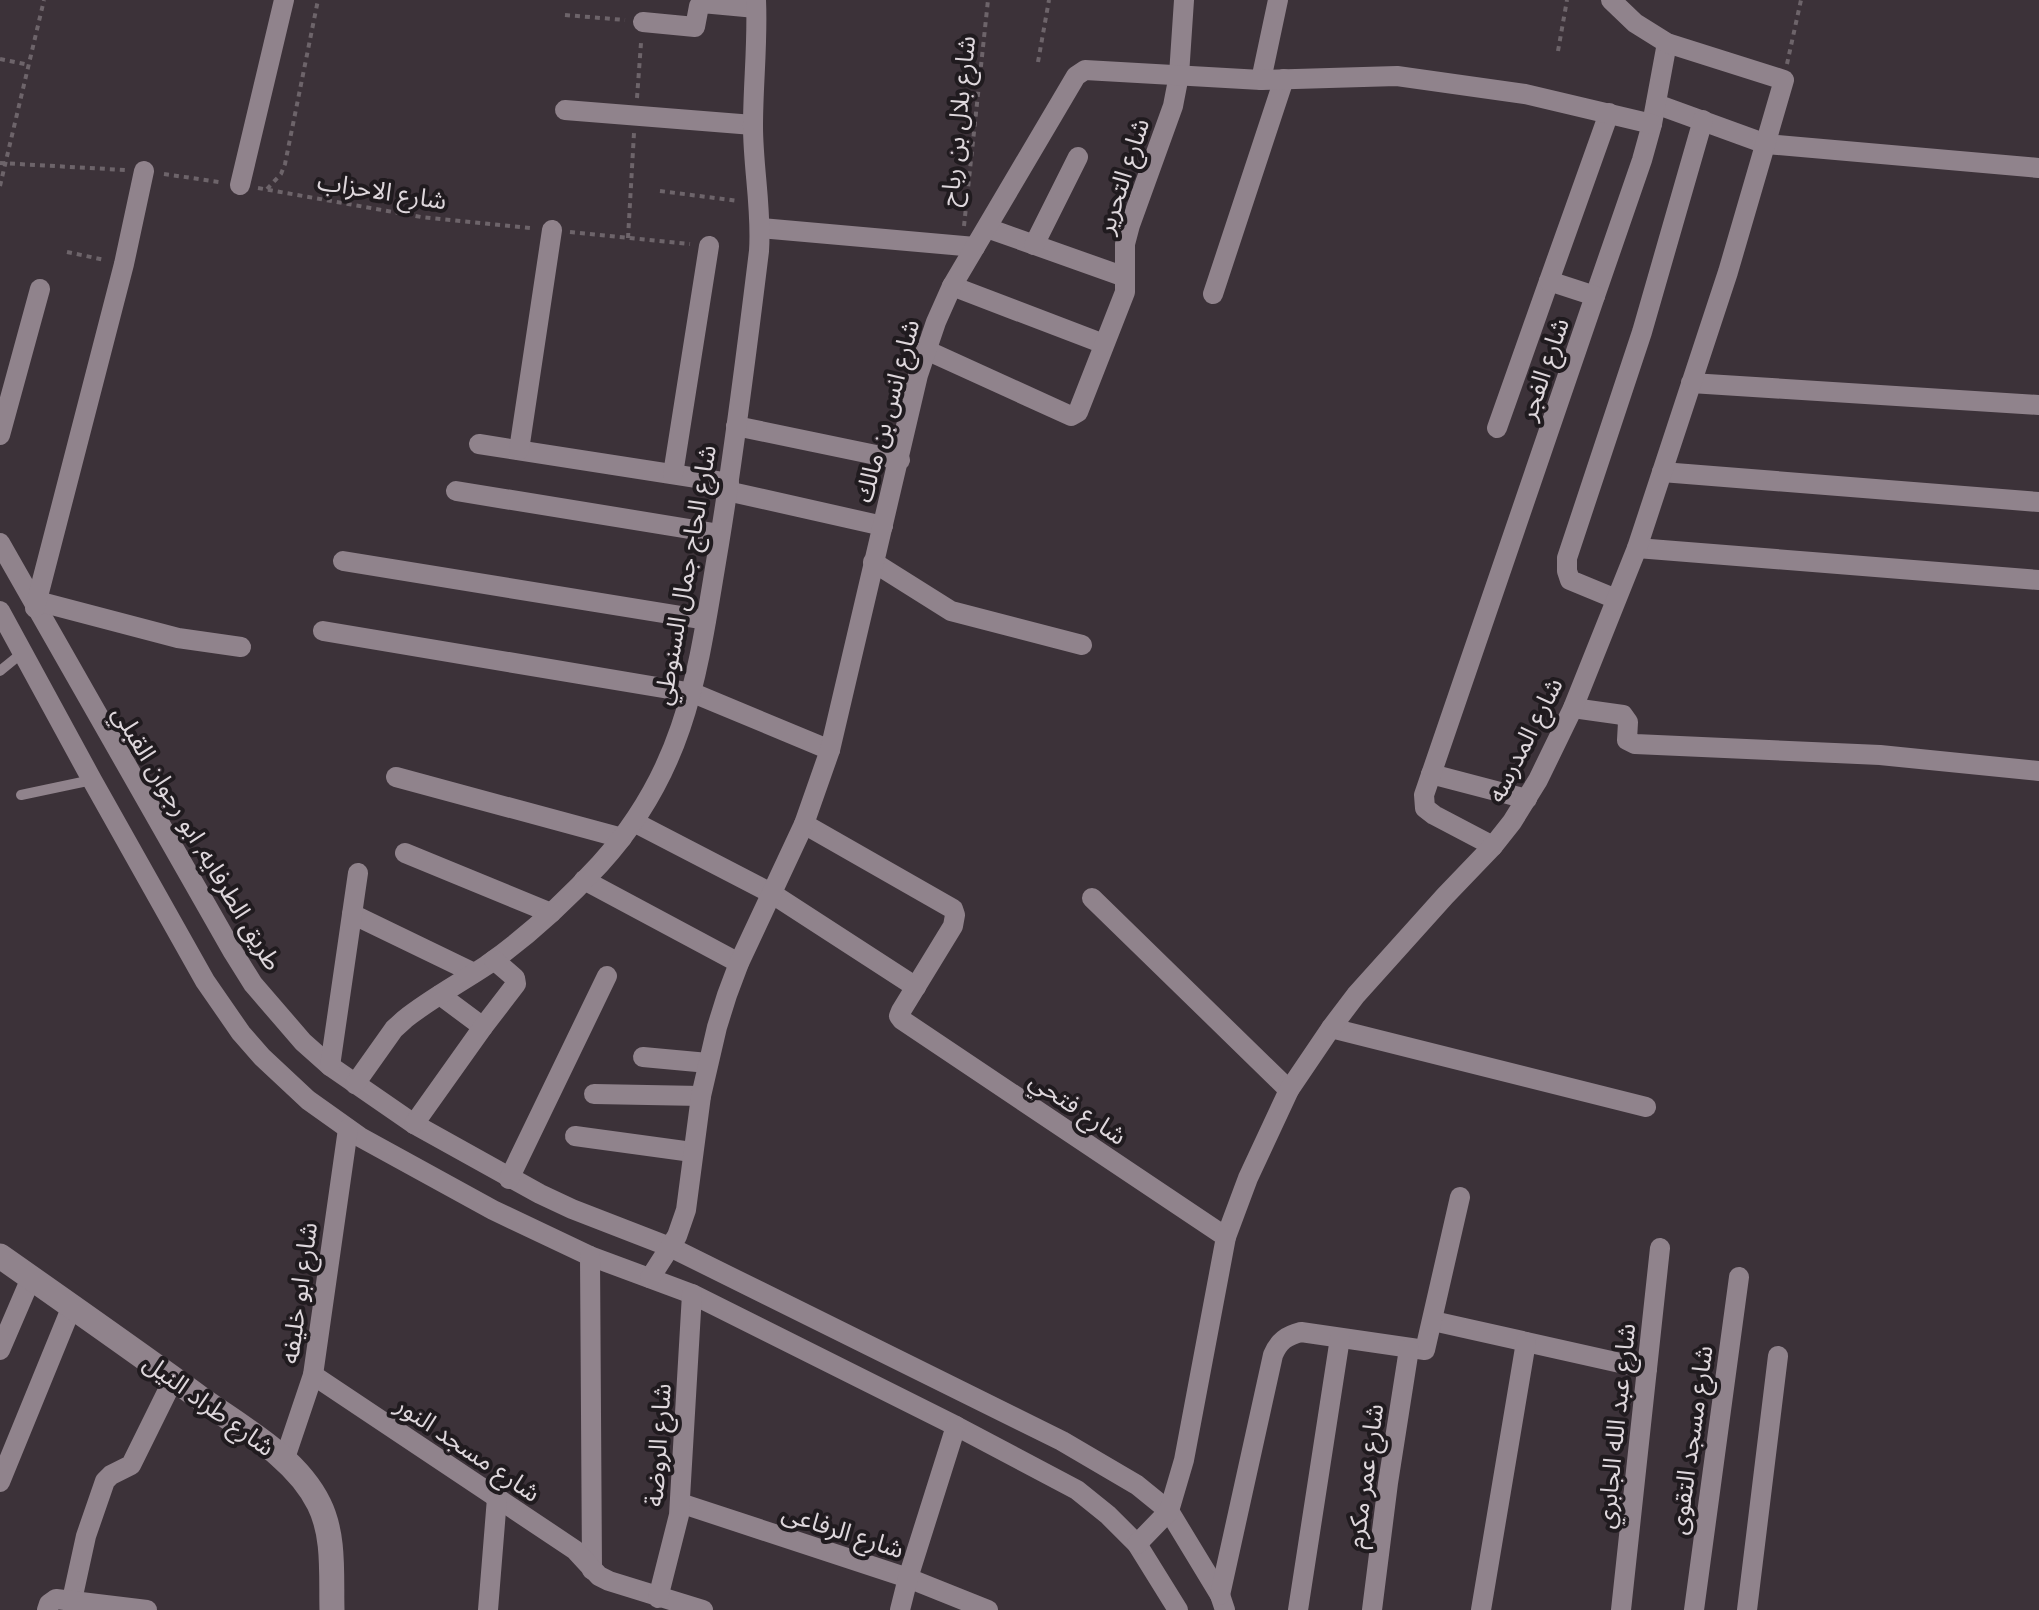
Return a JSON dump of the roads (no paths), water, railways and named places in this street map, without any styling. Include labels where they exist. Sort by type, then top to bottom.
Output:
[{"type":"street","points":[[240,185],[284,0]]},
{"type":"street","name":"شارع التحرير","points":[[926,350],[1071,416],[1078,412],[1123,300],[1125,244],[1180,74],[1184,0]]},
{"type":"street","points":[[1260,80],[1278,0]]},
{"type":"street","points":[[1595,296],[1654,114],[1667,42],[1634,23],[1610,0]]},
{"type":"street","points":[[643,22],[696,27],[702,3],[756,4]]},
{"type":"street","name":"شارع الحاج جمال السنوطي","points":[[355,1084],[394,1029],[416,1010],[494,960],[584,880],[628,830],[663,773],[684,721],[728,487],[761,228],[753,125],[756,4]]},
{"type":"street","name":"شارع المدرسه","points":[[1137,1544],[1170,1511],[1184,1460],[1226,1238],[1248,1178],[1289,1090],[1356,995],[1493,846],[1527,799],[1573,708],[1637,548],[1728,272],[1784,80],[1667,42]]},
{"type":"street","name":"شارع انس بن مالك","points":[[650,1278],[670,1247],[686,1210],[700,1096],[717,1027],[739,963],[804,824],[830,750],[926,350],[969,246],[987,228],[1081,72],[1260,80],[1398,76],[1525,94],[1609,113],[1704,120],[1766,144],[2039,168]]},
{"type":"street","points":[[1213,294],[1284,79]]},
{"type":"street","points":[[565,110],[753,125]]},
{"type":"street","name":"شارع الفجر","points":[[1431,774],[1595,296],[1549,280],[1609,113]]},
{"type":"street","points":[[1616,599],[1570,580],[1566,570],[1568,558],[1637,350],[1704,120]]},
{"type":"street","points":[[1034,245],[1078,157]]},
{"type":"street","points":[[144,171],[124,264],[36,604],[178,638],[241,647]]},
{"type":"street","points":[[761,228],[969,246]]},
{"type":"street","points":[[987,228],[1125,277]]},
{"type":"street","points":[[519,450],[552,230]]},
{"type":"street","points":[[673,474],[709,246]]},
{"type":"street","points":[[1498,428],[1549,280]]},
{"type":"street","points":[[952,286],[1104,344]]},
{"type":"street","points":[[0,435],[40,289]]},
{"type":"street","points":[[1691,383],[2039,405]]},
{"type":"street","points":[[736,426],[900,460]]},
{"type":"street","points":[[478,444],[673,474],[882,526]]},
{"type":"street","points":[[1662,472],[2039,502]]},
{"type":"street","points":[[456,490],[720,534]]},
{"type":"street","name":"طريق الطرفايه, ابو رجوان القبلي","points":[[0,544],[253,984],[302,1042],[330,1066],[414,1124],[509,1179],[572,1209],[670,1247],[1062,1440],[1137,1485],[1170,1511]]},
{"type":"street","points":[[1637,548],[2039,580]]},
{"type":"street","points":[[344,562],[706,620]]},
{"type":"street","points":[[873,562],[952,610],[1082,645]]},
{"type":"street","points":[[0,611],[205,981],[231,1020],[284,1080],[348,1129],[493,1210],[590,1256],[692,1294],[1077,1490],[1137,1544],[1178,1610]]},
{"type":"street","points":[[323,630],[692,694],[830,750]]},
{"type":"street","points":[[1573,708],[1622,715],[1628,722],[1627,740],[1635,744],[1880,755],[2039,771]]},
{"type":"street","points":[[1493,846],[1425,808],[1424,795],[1431,774],[1527,799]]},
{"type":"street","points":[[396,777],[628,830],[772,893],[916,988],[953,926],[956,914],[952,908],[804,824]]},
{"type":"street","points":[[405,853],[551,913]]},
{"type":"street","points":[[330,1066],[358,873]]},
{"type":"street","points":[[584,880],[739,963]]},
{"type":"street","points":[[1092,898],[1289,1090]]},
{"type":"street","points":[[352,914],[474,973]]},
{"type":"street","points":[[414,1124],[517,983],[494,960]]},
{"type":"street","points":[[509,1179],[607,976]]},
{"type":"street","name":"شارع فتحي","points":[[916,988],[900,1014],[902,1020],[1226,1238]]},
{"type":"street","points":[[440,995],[482,1027]]},
{"type":"street","points":[[1331,1028],[1646,1107]]},
{"type":"street","points":[[643,1057],[708,1063]]},
{"type":"street","points":[[594,1094],[700,1096]]},
{"type":"street","name":"شارع ابو خليفه","points":[[284,1461],[313,1375],[348,1129]]},
{"type":"street","points":[[575,1136],[692,1152]]},
{"type":"street","name":"شارع عمر مكرم","points":[[1372,1610],[1388,1482],[1417,1349],[1433,1321],[1460,1198]]},
{"type":"street","name":"شارع عبد الله الجابري","points":[[1621,1610],[1660,1248]]},
{"type":"street","name":"شارع طراد النيل","points":[[0,1256],[174,1378],[305,1479],[321,1508],[329,1536],[332,1610]]},
{"type":"street","points":[[590,1256],[592,1570]]},
{"type":"street","name":"شارع مسجد التقوى","points":[[1694,1610],[1739,1277]]},
{"type":"street","points":[[0,1350],[32,1278]]},
{"type":"street","name":"شارع الروضة","points":[[656,1602],[680,1503],[692,1294]]},
{"type":"street","points":[[0,1482],[72,1306]]},
{"type":"street","points":[[1433,1321],[1647,1369]]},
{"type":"street","points":[[1223,1603],[1278,1343],[1300,1332],[1417,1349]]},
{"type":"street","points":[[1298,1610],[1340,1338]]},
{"type":"street","points":[[1481,1610],[1526,1342]]},
{"type":"street","points":[[1747,1610],[1778,1356]]},
{"type":"street","name":"شارع مسجد النور","points":[[313,1375],[575,1550],[608,1582],[656,1602],[702,1610]]},
{"type":"street","points":[[72,1600],[86,1536],[105,1481],[131,1465],[174,1378]]},
{"type":"street","points":[[900,1610],[956,1426]]},
{"type":"street","points":[[488,1610],[497,1498]]},
{"type":"street","name":"شارع الرفاعى","points":[[680,1503],[908,1578],[988,1610]]},
{"type":"street","points":[[1170,1511],[1223,1603]]},
{"type":"street","points":[[47,1610],[56,1599],[136,1609]]},
{"type":"lane","points":[[0,671],[22,652]]},
{"type":"lane","points":[[21,795],[92,780]]}]
